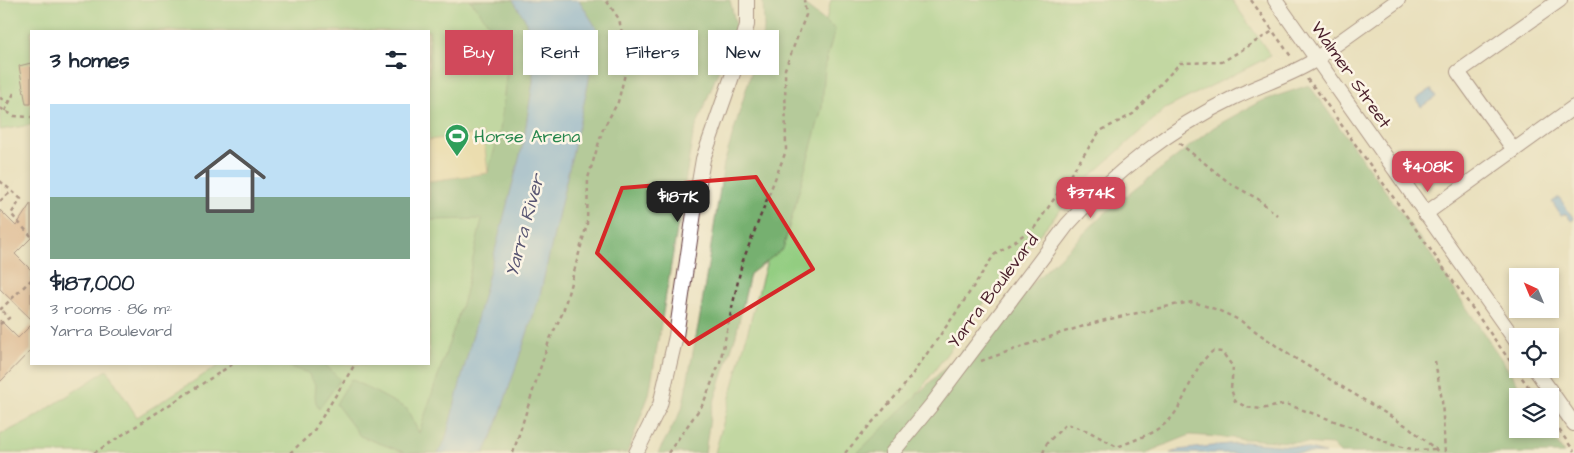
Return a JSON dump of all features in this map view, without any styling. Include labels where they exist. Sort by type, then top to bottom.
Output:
[{"type":"street","points":[[636,453],[660,404],[662,396],[676,336],[703,159],[736,65],[745,33],[747,25],[747,0]]},
{"type":"street","name":"Walmer Street","points":[[1275,0],[1509,331]]},
{"type":"street","name":"Yarra Boulevard","points":[[892,453],[933,403],[1066,225],[1084,205],[1136,159],[1170,136],[1233,98],[1300,69],[1398,0]]},
{"type":"street","points":[[1514,150],[1458,72],[1560,0]]},
{"type":"street","points":[[1425,214],[1574,107]]},
{"type":"street","points":[[1541,378],[1574,424]]},
{"type":"path","points":[[513,453],[549,341],[566,303],[586,224],[588,178],[603,129],[618,102],[628,62],[619,19],[606,0]]},
{"type":"path","points":[[668,453],[703,404],[720,362],[742,263],[786,151],[785,69],[806,15],[804,0]]},
{"type":"path","points":[[1251,0],[1529,388]]},
{"type":"path","points":[[845,453],[901,390],[994,256],[1035,227],[1100,131],[1132,114],[1180,63],[1222,62],[1272,30]]},
{"type":"path","points":[[5,111],[15,91]]},
{"type":"path","points":[[1,99],[9,102]]},
{"type":"path","points":[[0,108],[14,116],[30,117]]},
{"type":"path","points":[[1170,136],[1231,184],[1258,199],[1277,215]]},
{"type":"path","points":[[0,181],[22,199],[11,214],[30,235]]},
{"type":"path","points":[[0,201],[12,191]]},
{"type":"path","points":[[0,324],[10,318],[1,308],[30,281]]},
{"type":"path","points":[[978,362],[1101,321],[1193,302],[1241,320],[1288,354],[1410,428],[1440,453]]},
{"type":"path","points":[[1043,453],[1047,443],[1066,424],[1088,431],[1117,447],[1138,439],[1162,426],[1172,418],[1194,374],[1204,358],[1213,351],[1222,352],[1233,367],[1231,389],[1235,401],[1246,407],[1262,409],[1286,404],[1357,429],[1393,445],[1418,452],[1435,449]]},
{"type":"path","points":[[1435,361],[1442,400],[1445,453]]},
{"type":"path","points":[[94,453],[231,365]]},
{"type":"path","points":[[290,453],[312,432],[355,365]]},
{"type":"path","points":[[1559,430],[1574,451]]},
{"type":"highlighted area","points":[[756,177],[813,269],[689,344],[597,253],[622,188]]},
{"type":"green space","points":[[0,0],[513,0],[525,19],[438,453],[0,453],[0,435],[32,419],[107,370],[137,417],[219,365],[430,365],[430,30],[30,30],[30,125],[0,130]]},
{"type":"green space","points":[[470,0],[513,0],[525,19],[528,30],[523,30],[523,75],[533,75],[533,82],[523,144],[445,442],[438,453],[406,453],[360,436],[336,404],[351,379],[407,409],[419,433],[464,298],[482,219],[430,220],[430,181],[488,172],[500,131],[506,75],[513,75],[513,30],[494,30]]},
{"type":"green space","points":[[579,0],[730,0],[736,26],[734,30],[708,30],[708,75],[717,75],[693,135],[649,395],[627,453],[484,453],[494,432],[540,295],[590,75],[598,75],[597,29]]},
{"type":"green space","points":[[763,0],[798,0],[835,29],[825,65],[822,108],[783,249],[750,274],[736,335],[711,411],[705,453],[658,453],[682,409],[700,316],[724,164],[750,75],[779,75],[779,30],[764,29]]},
{"type":"green space","points":[[831,0],[1232,0],[1271,56],[1165,109],[1085,181],[1003,277],[910,404],[871,453],[715,453],[779,216]]},
{"type":"green space","points":[[1309,85],[1423,243],[1509,371],[1509,378],[1514,378],[1521,388],[1509,388],[1509,438],[1554,438],[1564,453],[1340,453],[1332,445],[1190,435],[1145,453],[857,453],[1106,212],[1214,127],[1259,102]]},
{"type":"green space","points":[[326,365],[340,380],[319,409],[315,395],[316,386],[308,373],[287,366]]},
{"type":"sand","name":"Horse Arena","points":[[483,133],[488,173],[430,181],[430,140]]},
{"type":"water","points":[[513,0],[579,0],[597,29],[528,30],[525,19]]},
{"type":"water","name":"Yarra River","points":[[533,75],[590,75],[540,295],[494,432],[484,453],[438,453],[445,441],[523,144]]},
{"type":"water","points":[[1431,89],[1436,97],[1421,107],[1416,99]]},
{"type":"water","points":[[1559,197],[1574,219],[1571,221],[1566,214],[1561,216],[1552,202]]},
{"type":"water","points":[[1244,442],[1300,447],[1325,453],[1170,453],[1179,450]]},
{"type":"building","points":[[30,63],[30,104],[26,104],[19,66]]},
{"type":"building","points":[[30,205],[30,239],[15,254],[30,269],[30,318],[0,289],[0,210],[16,226]]},
{"type":"building","points":[[0,320],[18,338],[30,326],[30,351],[0,382]]},
{"type":"place","name":"Horse Arena","points":[[457,157]]}]
